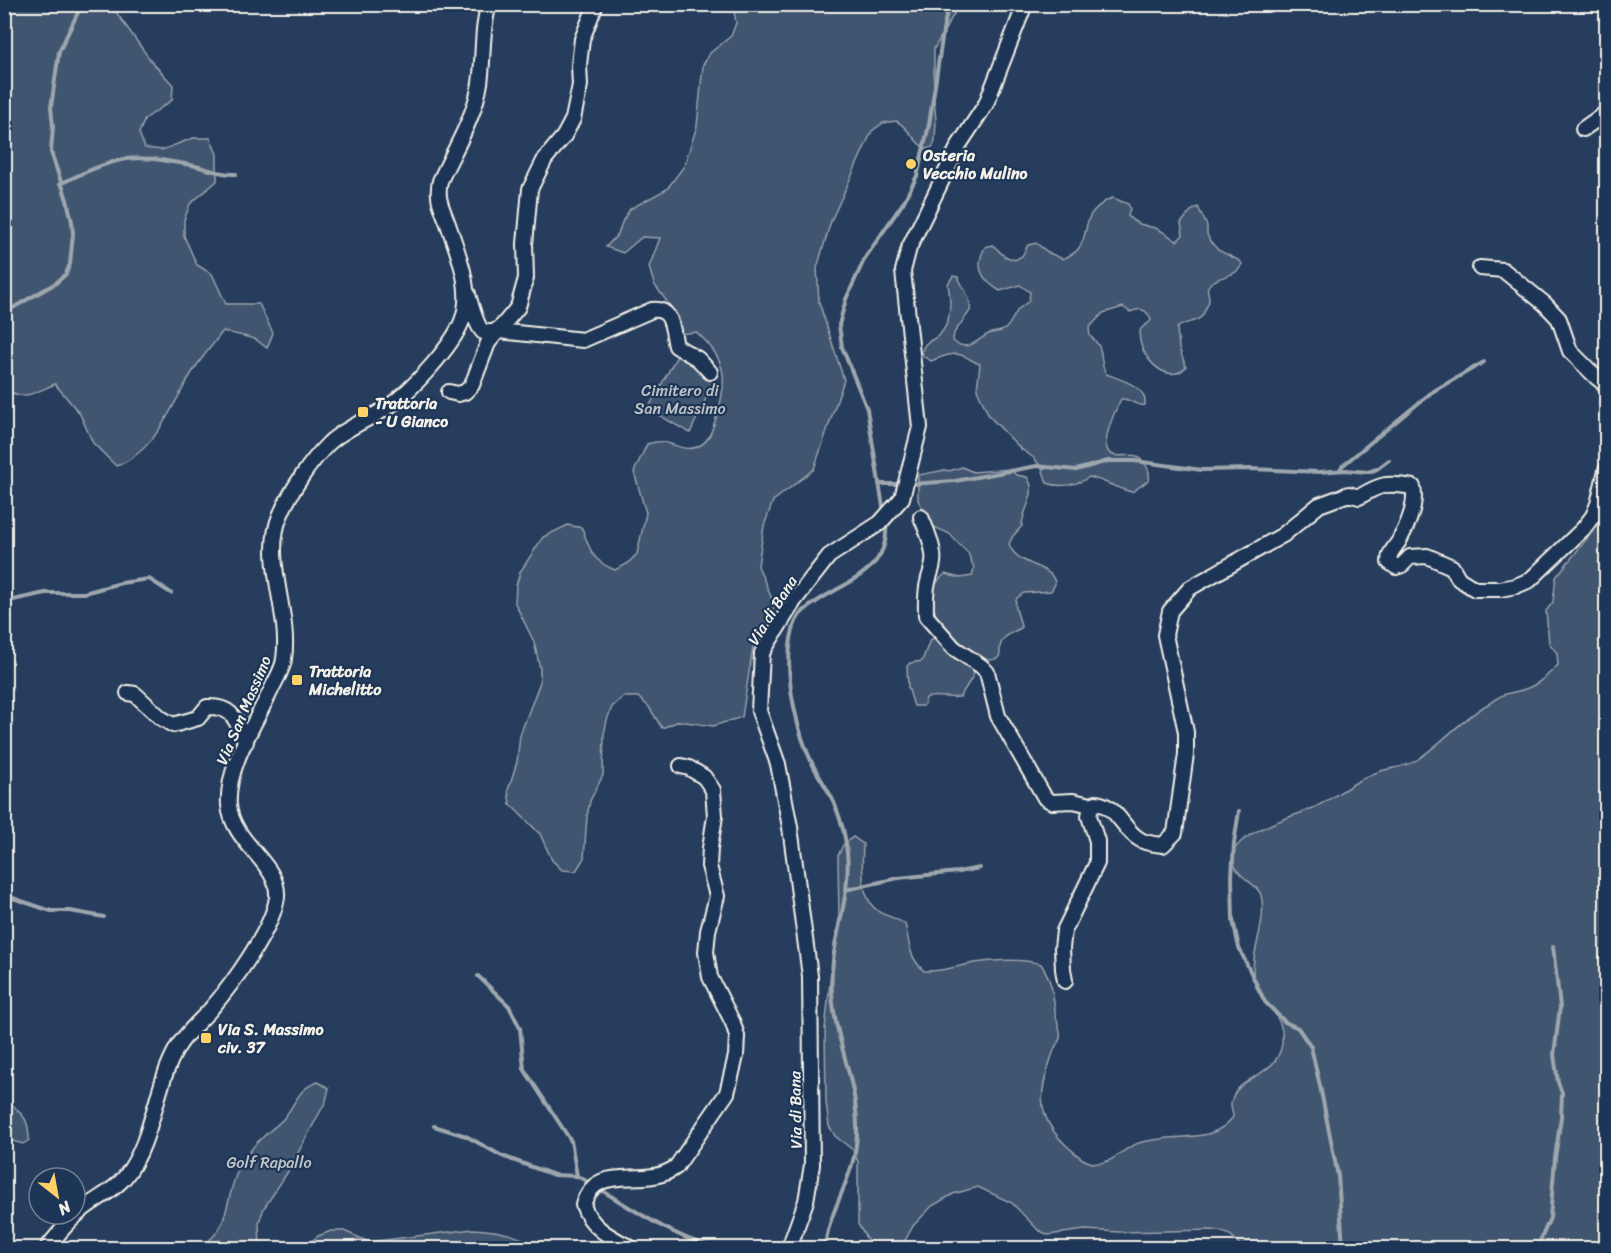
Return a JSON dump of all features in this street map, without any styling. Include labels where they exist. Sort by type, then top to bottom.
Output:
[{"type":"street","name":"Via San Massimo","points":[[47,1248],[82,1210],[110,1192],[126,1176],[142,1146],[170,1063],[179,1044],[218,1001],[257,944],[273,915],[278,894],[272,874],[246,844],[235,827],[228,806],[234,767],[284,663],[286,636],[273,545],[280,517],[303,475],[331,441],[392,405],[444,351],[462,321],[467,292],[456,248],[437,194],[440,181],[475,104],[480,82],[482,39],[489,4]]},
{"type":"street","points":[[449,392],[458,394],[465,392],[472,385],[488,343],[518,307],[526,279],[525,244],[530,189],[544,159],[564,136],[573,120],[580,85],[579,65],[582,39],[596,4]]},
{"type":"street","name":"Via di Bana","points":[[789,1248],[806,1201],[813,1165],[810,976],[790,827],[778,764],[759,711],[762,653],[794,601],[829,556],[880,523],[902,498],[920,427],[903,271],[909,248],[959,145],[986,104],[1025,4]]},
{"type":"street","points":[[1583,129],[1606,113]]},
{"type":"street","points":[[1480,268],[1503,270],[1545,304],[1559,319],[1570,351],[1606,385]]},
{"type":"street","points":[[467,292],[475,311],[477,326],[483,332],[494,332],[501,329],[583,340],[652,310],[661,309],[669,317],[676,346],[698,360],[711,372]]},
{"type":"street","points":[[921,517],[931,541],[934,556],[933,570],[927,588],[926,616],[954,648],[987,672],[998,716],[1045,798],[1052,802],[1073,801],[1091,806],[1096,803],[1106,806],[1138,839],[1163,845],[1175,833],[1186,754],[1186,732],[1165,635],[1170,611],[1190,588],[1283,535],[1319,505],[1349,495],[1359,497],[1377,485],[1394,484],[1413,487],[1416,498],[1399,541],[1389,555],[1389,562],[1396,567],[1402,565],[1410,557],[1427,556],[1452,567],[1459,579],[1475,589],[1500,589],[1516,586],[1530,580],[1593,516],[1606,470]]},
{"type":"street","points":[[128,693],[135,694],[160,718],[173,725],[198,718],[207,707],[229,712],[238,720],[246,742]]},
{"type":"street","points":[[631,1248],[604,1233],[593,1223],[583,1205],[586,1195],[593,1185],[604,1179],[657,1177],[668,1174],[676,1167],[727,1093],[736,1056],[737,1036],[710,977],[706,952],[708,931],[717,897],[709,866],[716,816],[713,790],[704,777],[681,766]]},
{"type":"street","points":[[1065,981],[1062,948],[1064,931],[1097,863],[1097,841],[1089,816],[1091,806]]},
{"type":"green space","points":[[4,5],[111,5],[151,61],[173,85],[172,100],[145,119],[139,133],[145,148],[162,150],[193,138],[210,138],[217,154],[217,181],[190,204],[184,220],[184,236],[197,265],[212,274],[226,304],[259,304],[273,333],[267,348],[255,339],[223,331],[195,368],[153,437],[131,459],[116,466],[93,443],[80,414],[55,384],[36,393],[24,395],[18,395],[5,389]]},
{"type":"green space","points":[[733,5],[959,5],[934,49],[936,120],[933,147],[926,149],[896,121],[883,123],[872,131],[831,221],[817,268],[819,302],[844,380],[814,469],[773,501],[764,526],[758,566],[775,606],[753,647],[742,717],[713,726],[679,721],[662,728],[649,707],[638,697],[623,697],[612,707],[607,720],[604,734],[603,775],[590,801],[584,858],[576,871],[562,870],[552,860],[540,834],[510,804],[508,790],[517,762],[520,735],[540,682],[540,668],[534,642],[515,603],[516,586],[520,572],[543,537],[568,525],[582,528],[593,554],[607,567],[615,570],[627,564],[637,554],[646,513],[634,472],[647,444],[659,442],[683,448],[697,447],[704,443],[712,429],[722,395],[723,373],[715,352],[696,332],[680,334],[679,318],[654,284],[649,267],[660,238],[642,237],[623,253],[606,247],[618,234],[630,209],[667,189],[684,166],[697,126],[703,65],[710,53],[731,36],[736,23]]},
{"type":"green space","points":[[1113,198],[1128,204],[1130,208],[1128,216],[1134,221],[1158,229],[1177,241],[1183,235],[1181,223],[1191,211],[1198,207],[1207,226],[1210,241],[1218,250],[1242,264],[1233,274],[1215,280],[1209,285],[1209,301],[1200,318],[1177,328],[1179,348],[1186,367],[1178,373],[1160,370],[1152,363],[1141,346],[1139,337],[1141,329],[1151,320],[1143,310],[1130,312],[1123,307],[1103,313],[1089,328],[1090,336],[1100,349],[1106,374],[1132,384],[1145,398],[1145,405],[1121,399],[1112,420],[1106,446],[1109,452],[1117,456],[1137,456],[1147,466],[1149,480],[1132,492],[1089,477],[1069,485],[1047,483],[1042,468],[1034,458],[1021,449],[989,416],[977,389],[980,364],[957,354],[931,361],[923,356],[922,352],[926,344],[943,331],[949,318],[948,284],[953,276],[958,277],[970,306],[970,311],[954,333],[953,341],[959,345],[969,345],[991,333],[1003,330],[1019,309],[1029,301],[1030,292],[1020,285],[1000,291],[984,278],[980,261],[985,247],[993,245],[1004,256],[1015,260],[1022,256],[1028,245],[1036,243],[1049,253],[1063,259],[1076,252],[1092,213]]},
{"type":"green space","name":"Cimitero di San Massimo","points":[[684,354],[714,381],[690,433],[648,409],[677,356]]},
{"type":"green space","points":[[962,467],[973,472],[1010,469],[1016,475],[1027,477],[1031,495],[1022,526],[1009,544],[1019,558],[1049,573],[1055,584],[1051,591],[1024,593],[1017,598],[1016,605],[1021,628],[1002,641],[998,658],[975,664],[973,676],[960,697],[930,697],[926,698],[923,706],[914,706],[908,687],[907,666],[910,663],[922,661],[930,640],[941,635],[933,602],[934,587],[945,574],[960,578],[972,576],[974,568],[968,553],[950,534],[932,526],[918,500],[918,475]]},
{"type":"green space","points":[[1606,515],[1606,1248],[1241,1248],[1230,1235],[1212,1230],[1120,1232],[1085,1230],[1048,1235],[1038,1230],[1012,1203],[978,1187],[953,1194],[932,1206],[913,1226],[901,1248],[872,1248],[858,1224],[858,1162],[853,1150],[835,1136],[829,1126],[826,1102],[825,1029],[839,919],[838,856],[843,845],[853,837],[863,844],[864,883],[870,902],[875,909],[905,924],[912,955],[924,971],[937,971],[1000,960],[1041,964],[1050,983],[1060,1030],[1059,1040],[1045,1078],[1042,1101],[1044,1113],[1056,1135],[1079,1157],[1086,1161],[1101,1163],[1142,1142],[1200,1136],[1218,1130],[1233,1117],[1231,1104],[1235,1093],[1241,1086],[1269,1067],[1277,1058],[1281,1047],[1280,1024],[1256,988],[1254,981],[1254,960],[1263,906],[1261,895],[1237,869],[1233,856],[1236,848],[1253,833],[1320,805],[1369,775],[1412,763],[1479,710],[1503,695],[1530,687],[1547,675],[1558,665],[1557,653],[1549,643],[1546,611],[1553,602],[1556,577]]},
{"type":"green space","name":"Golf Rapallo","points":[[318,1082],[329,1088],[326,1101],[287,1173],[264,1208],[259,1222],[260,1248],[195,1248],[207,1242],[221,1224],[235,1177],[250,1151],[284,1118],[301,1092]]},
{"type":"green space","points":[[5,1094],[27,1123],[29,1140],[23,1144],[5,1139]]},
{"type":"green space","points":[[473,1229],[507,1234],[523,1239],[537,1248],[306,1248],[318,1236],[331,1231],[344,1231],[369,1242]]},
{"type":"waterway","points":[[4,313],[56,283],[66,274],[70,264],[72,222],[51,152],[53,126],[51,107],[59,52],[82,4]]},
{"type":"waterway","points":[[884,513],[867,409],[842,347],[839,325],[846,299],[865,258],[903,203],[917,176],[929,125],[949,4]]},
{"type":"waterway","points":[[60,184],[101,166],[134,158],[167,161],[236,174]]},
{"type":"waterway","points":[[1340,470],[1432,392],[1484,362]]},
{"type":"waterway","points":[[911,484],[955,481],[1037,466],[1076,470],[1108,461],[1135,461],[1202,470],[1368,472],[1377,469],[1389,460]]},
{"type":"waterway","points":[[879,484],[900,484]]},
{"type":"waterway","points":[[825,1248],[827,1235],[850,1171],[856,1145],[856,1106],[838,1031],[832,993],[833,958],[848,871],[847,853],[837,811],[802,738],[791,691],[790,646],[794,627],[802,612],[854,580],[874,563],[885,539],[886,523]]},
{"type":"waterway","points":[[4,602],[45,593],[84,593],[121,583],[149,579],[171,593]]},
{"type":"waterway","points":[[1239,811],[1232,877],[1233,920],[1239,948],[1265,1002],[1285,1022],[1298,1028],[1311,1047],[1338,1176],[1343,1248]]},
{"type":"waterway","points":[[845,890],[898,878],[980,868]]},
{"type":"waterway","points":[[4,895],[51,911],[70,911],[104,917]]},
{"type":"waterway","points":[[1537,1248],[1550,1218],[1561,1117],[1562,1093],[1554,1055],[1560,1007],[1553,947]]},
{"type":"waterway","points":[[478,976],[509,1006],[520,1028],[524,1069],[571,1141],[577,1176]]},
{"type":"waterway","points":[[434,1126],[466,1136],[502,1156],[554,1175],[577,1176],[592,1184]]},
{"type":"waterway","points":[[598,1188],[671,1231],[717,1248]]},
{"type":"place","name":"Osteria Vecchio Mulino","points":[[911,164]]},
{"type":"place","name":"Trattoria - U Gianco","points":[[363,412]]},
{"type":"place","name":"Trattoria Michelitto","points":[[297,680]]},
{"type":"place","name":"Via S. Massimo civ. 37","points":[[206,1038]]}]
